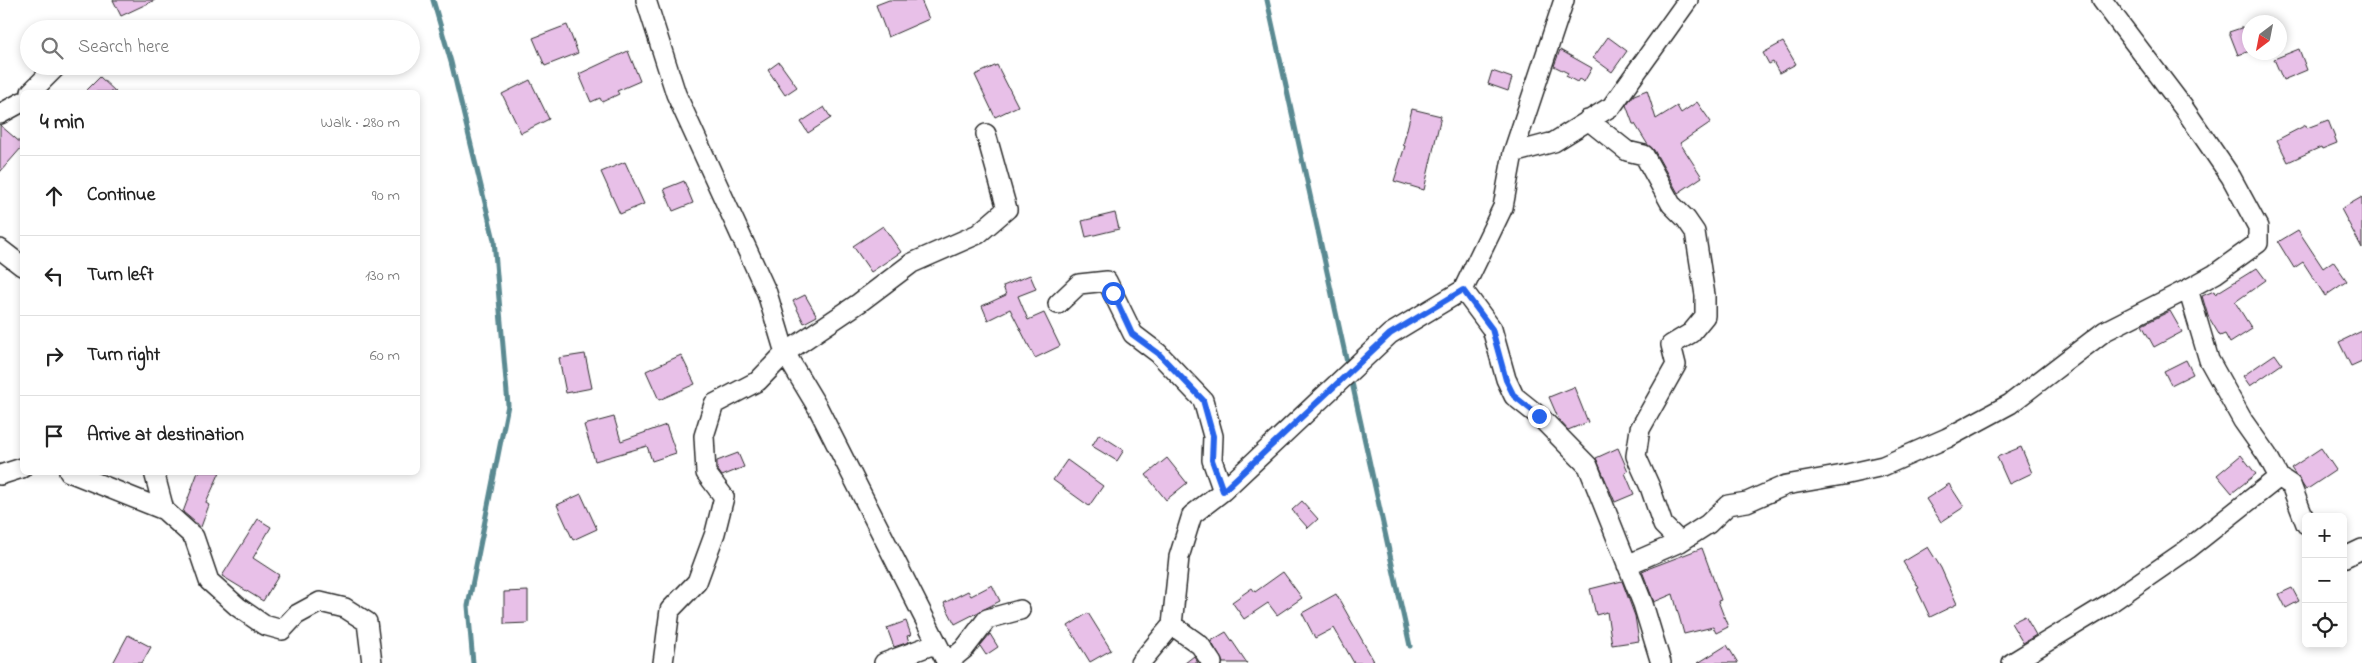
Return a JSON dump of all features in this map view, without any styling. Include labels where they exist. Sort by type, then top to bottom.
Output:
[{"type":"street","points":[[646,0],[676,94],[767,293],[785,352],[818,408],[947,663],[964,649],[982,623],[987,619],[1020,610]]},
{"type":"street","points":[[1140,663],[1172,625],[1179,557],[1192,515],[1223,491],[1390,334],[1463,290],[1503,207],[1513,153],[1564,0]]},
{"type":"street","points":[[1513,153],[1554,142],[1612,106],[1688,0]]},
{"type":"street","points":[[1627,565],[1680,542],[1708,524],[1728,505],[1747,502],[1786,485],[1883,466],[1947,438],[2010,404],[2105,330],[2215,274],[2258,243],[2258,227],[2232,177],[2183,107],[2102,0]]},
{"type":"street","points":[[33,90],[48,75]]},
{"type":"street","points":[[0,114],[20,103]]},
{"type":"street","points":[[1588,120],[1627,151],[1644,155],[1671,204],[1686,219],[1695,232],[1705,295],[1705,316],[1691,333],[1671,345],[1676,365],[1640,429],[1636,456],[1650,487],[1663,525],[1680,542]]},
{"type":"street","points":[[663,663],[670,610],[697,582],[715,533],[724,497],[706,473],[704,436],[714,404],[758,381],[785,352],[859,303],[912,264],[978,234],[1007,209],[986,134]]},
{"type":"street","points":[[0,249],[20,264]]},
{"type":"street","points":[[1058,304],[1079,284],[1107,281],[1132,334],[1158,353],[1203,400],[1213,436],[1212,460],[1223,491]]},
{"type":"street","points":[[2188,289],[2209,360],[2243,421],[2267,455],[2279,477],[2291,485],[2302,514]]},
{"type":"street","points":[[1463,290],[1492,329],[1506,380],[1514,396],[1539,416],[1588,466],[1643,604],[1661,663]]},
{"type":"street","points":[[0,476],[20,469]]},
{"type":"street","points":[[76,475],[164,510],[194,537],[209,581],[238,607],[264,625],[282,630],[296,615],[320,602],[345,608],[367,622],[372,663]]},
{"type":"street","points":[[155,475],[164,510]]},
{"type":"street","points":[[2012,663],[2107,605],[2188,549],[2279,477]]},
{"type":"street","points":[[2347,556],[2362,549]]},
{"type":"street","points":[[1172,625],[1200,645],[1212,663]]},
{"type":"street","points":[[884,663],[937,643]]},
{"type":"building","points":[[113,0],[155,0],[121,16]]},
{"type":"building","points":[[889,0],[921,0],[929,19],[888,37],[876,5]]},
{"type":"building","points":[[567,25],[578,53],[545,66],[533,38]]},
{"type":"building","points":[[2242,28],[2242,54],[2238,55],[2229,32]]},
{"type":"building","points":[[1608,37],[1627,51],[1612,72],[1593,58]]},
{"type":"building","points":[[1783,42],[1796,64],[1779,73],[1773,62],[1769,64],[1763,53]]},
{"type":"building","points":[[2299,49],[2307,70],[2283,80],[2274,60],[2287,60],[2287,54]]},
{"type":"building","points":[[1560,50],[1592,68],[1584,82],[1579,79],[1577,82],[1566,76],[1568,73],[1554,66]]},
{"type":"building","points":[[628,51],[640,81],[617,91],[619,94],[602,102],[600,98],[591,102],[579,74]]},
{"type":"building","points":[[779,62],[797,87],[785,95],[768,70]]},
{"type":"building","points":[[997,65],[1018,106],[995,117],[975,75]]},
{"type":"building","points":[[1492,71],[1512,78],[1508,91],[1488,84]]},
{"type":"building","points":[[100,77],[114,90],[87,90]]},
{"type":"building","points":[[530,80],[549,119],[521,133],[502,94]]},
{"type":"building","points":[[1647,90],[1656,119],[1677,106],[1681,113],[1697,102],[1711,122],[1680,143],[1702,177],[1678,193],[1654,150],[1648,145],[1635,124],[1633,124],[1626,105],[1634,95]]},
{"type":"building","points":[[824,107],[831,118],[808,133],[801,122]]},
{"type":"building","points":[[1412,109],[1441,116],[1424,190],[1394,181],[1405,146],[1403,145]]},
{"type":"building","points":[[2328,120],[2337,143],[2322,149],[2321,147],[2288,162],[2277,140],[2306,125],[2307,128]]},
{"type":"building","points":[[0,125],[20,142],[20,149],[0,172]]},
{"type":"building","points":[[625,162],[644,204],[620,214],[601,172]]},
{"type":"building","points":[[684,181],[693,203],[673,211],[664,189]]},
{"type":"building","points":[[2362,197],[2362,248],[2341,209]]},
{"type":"building","points":[[1115,213],[1119,229],[1086,237],[1082,221]]},
{"type":"building","points":[[883,226],[901,252],[871,272],[853,246]]},
{"type":"building","points":[[2298,230],[2323,268],[2333,261],[2347,281],[2325,296],[2303,262],[2294,268],[2278,242]]},
{"type":"building","points":[[2257,268],[2266,280],[2235,302],[2252,329],[2230,343],[2225,334],[2220,336],[2208,316],[2202,296],[2214,291],[2215,294]]},
{"type":"building","points":[[1030,275],[1036,289],[1018,296],[1028,320],[1044,313],[1060,346],[1035,358],[1010,309],[988,320],[982,306],[1006,295],[1003,286]]},
{"type":"building","points":[[805,295],[817,316],[804,323],[793,301]]},
{"type":"building","points":[[2170,311],[2182,332],[2154,347],[2142,325]]},
{"type":"building","points":[[2362,331],[2362,361],[2351,366],[2339,342]]},
{"type":"building","points":[[585,354],[592,388],[566,393],[559,358]]},
{"type":"building","points":[[2275,354],[2282,364],[2250,386],[2243,376]]},
{"type":"building","points":[[681,355],[695,384],[659,400],[646,371]]},
{"type":"building","points":[[2186,360],[2193,374],[2171,385],[2164,371]]},
{"type":"building","points":[[1574,387],[1588,422],[1568,430],[1559,420],[1549,397]]},
{"type":"building","points":[[614,417],[621,441],[666,425],[676,453],[652,461],[647,446],[595,461],[584,425]]},
{"type":"building","points":[[1099,434],[1124,450],[1117,461],[1092,446]]},
{"type":"building","points":[[2021,447],[2032,473],[2009,484],[1997,457]]},
{"type":"building","points":[[1618,448],[1628,471],[1625,473],[1634,494],[1615,502],[1596,458]]},
{"type":"building","points":[[2321,448],[2336,470],[2306,490],[2291,468]]},
{"type":"building","points":[[738,453],[744,467],[722,476],[717,469],[717,461]]},
{"type":"building","points":[[2241,455],[2256,474],[2232,493],[2217,475]]},
{"type":"building","points":[[1167,458],[1187,483],[1166,500],[1146,475]]},
{"type":"building","points":[[1067,460],[1103,486],[1089,506],[1053,480]]},
{"type":"building","points":[[197,475],[219,475],[206,503],[209,505],[201,527],[183,512]]},
{"type":"building","points":[[1949,484],[1964,507],[1941,522],[1926,499]]},
{"type":"building","points":[[581,494],[597,529],[573,540],[557,505]]},
{"type":"building","points":[[1302,501],[1318,519],[1308,528],[1292,510]]},
{"type":"building","points":[[258,519],[271,527],[253,558],[279,575],[263,601],[222,576]]},
{"type":"building","points":[[1928,547],[1941,568],[1957,604],[1930,617],[1917,589],[1919,588],[1903,562]]},
{"type":"building","points":[[1702,548],[1721,600],[1718,601],[1728,627],[1716,633],[1713,627],[1684,634],[1673,594],[1654,602],[1642,571]]},
{"type":"building","points":[[1283,572],[1302,598],[1277,615],[1268,603],[1244,619],[1232,602],[1252,588],[1255,592]]},
{"type":"building","points":[[1622,581],[1635,616],[1639,641],[1612,645],[1607,612],[1596,615],[1590,589]]},
{"type":"building","points":[[992,585],[1000,601],[955,624],[944,603],[968,591],[971,596]]},
{"type":"building","points":[[2292,588],[2299,601],[2286,608],[2279,594]]},
{"type":"building","points":[[528,591],[528,623],[504,624],[504,592]]},
{"type":"building","points":[[1336,594],[1375,663],[1354,663],[1334,628],[1315,638],[1302,613]]},
{"type":"building","points":[[1088,613],[1111,650],[1090,662],[1068,626]]},
{"type":"building","points":[[2025,616],[2036,635],[2023,643],[2011,623]]},
{"type":"building","points":[[906,621],[911,635],[907,636],[909,642],[894,647],[887,628]]},
{"type":"building","points":[[1226,632],[1247,663],[1223,663],[1211,641]]},
{"type":"building","points":[[990,634],[998,647],[986,655],[980,646]]},
{"type":"building","points":[[128,635],[151,647],[142,663],[113,663]]},
{"type":"building","points":[[1727,645],[1738,663],[1698,663]]},
{"type":"building","points":[[1194,656],[1198,663],[1185,663]]},
{"type":"waterway","points":[[433,0],[451,62],[494,240],[508,405],[468,606],[473,663]]},
{"type":"waterway","points":[[1267,0],[1348,367]]},
{"type":"waterway","points":[[1351,378],[1410,646]]},
{"type":"route","points":[[1113,293],[1132,334],[1158,353],[1203,400],[1213,436],[1212,460],[1223,491],[1390,334],[1463,290],[1492,329],[1506,380],[1514,396],[1539,416]]}]
